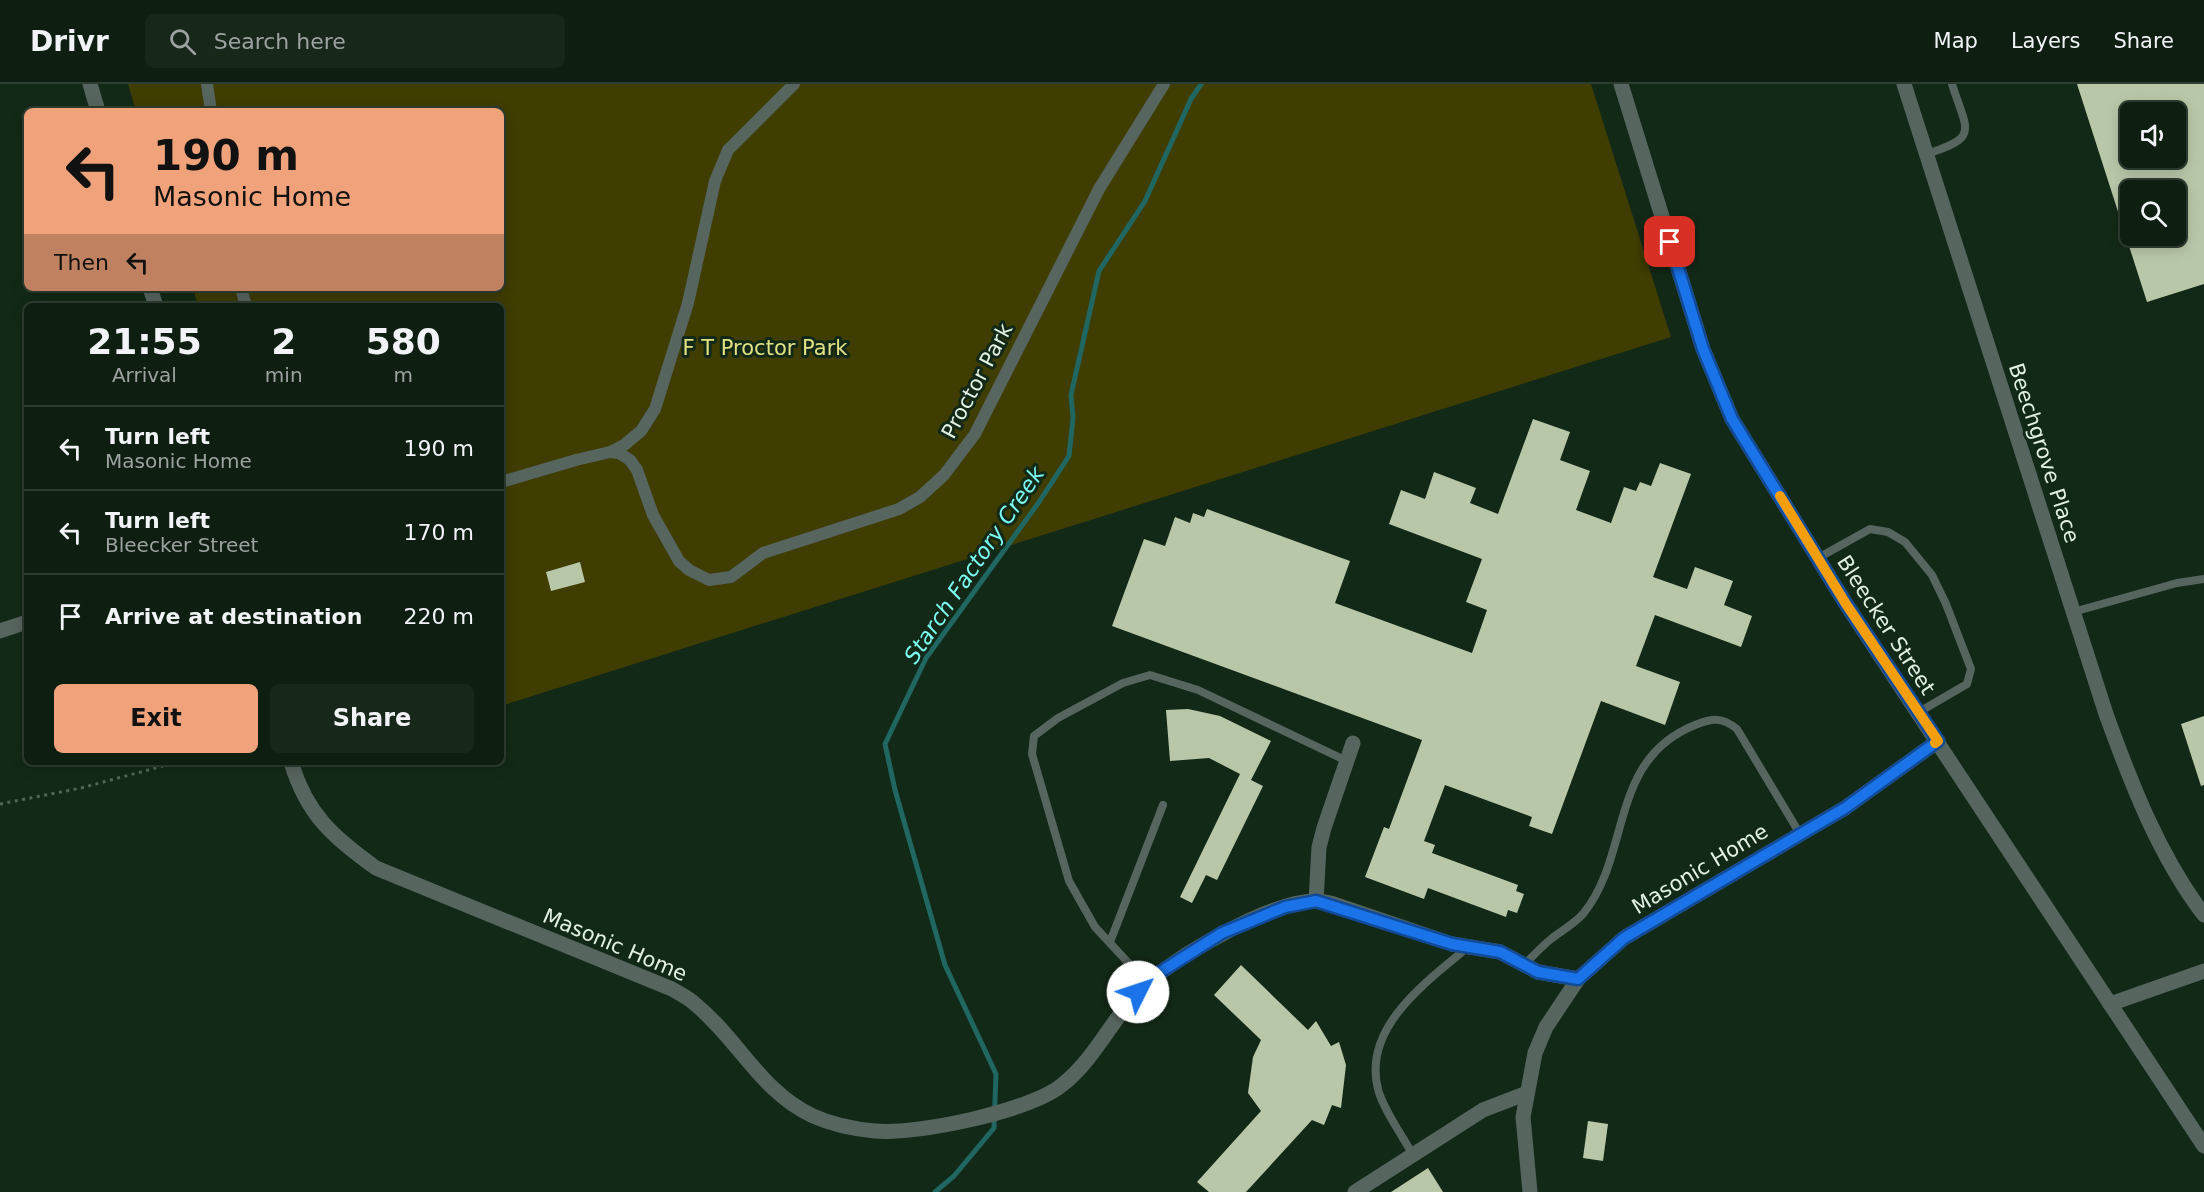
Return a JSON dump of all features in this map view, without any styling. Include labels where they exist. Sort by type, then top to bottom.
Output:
[{"type":"street","points":[[90,84],[97,108]]},
{"type":"street","points":[[207,84],[211,108]]},
{"type":"street","points":[[504,481],[610,452],[624,446],[641,431],[656,409],[688,303],[715,181],[728,150],[794,84]]},
{"type":"street","name":"Proctor Park","points":[[610,452],[625,456],[637,470],[653,515],[679,561],[689,570],[709,580],[731,577],[763,553],[899,509],[920,497],[944,475],[975,434],[1099,189],[1164,84]]},
{"type":"street","name":"Bleecker Street","points":[[1621,84],[1703,349],[1732,419],[1818,558],[2204,1146]]},
{"type":"street","name":"Beechgrove Place","points":[[1904,84],[2073,612],[2125,766],[2175,871],[2204,915]]},
{"type":"street","points":[[0,631],[24,623]]},
{"type":"street","name":"Masonic Home","points":[[1530,1192],[1523,1117],[1535,1053],[1546,1027],[1578,979],[1624,938],[1845,808],[1938,741]]},
{"type":"street","points":[[1316,901],[1319,847],[1353,743]]},
{"type":"street","name":"Masonic Home","points":[[293,769],[306,802],[316,817],[349,848],[376,868],[672,989],[695,1004],[722,1030],[757,1075],[790,1102],[812,1115],[839,1126],[877,1131],[937,1126],[990,1114],[1040,1099],[1062,1085],[1081,1067],[1154,976],[1222,933],[1285,907],[1316,901],[1354,911],[1452,944],[1500,952],[1538,972],[1578,979]]},
{"type":"street","points":[[2110,1004],[2204,971]]},
{"type":"street","points":[[1355,1192],[1483,1110],[1527,1093]]},
{"type":"lane","points":[[1926,154],[1961,141],[1966,134],[1952,84]]},
{"type":"lane","points":[[1818,558],[1870,529],[1888,532],[1905,542],[1932,575],[1946,604],[1971,669],[1967,684],[1919,712]]},
{"type":"lane","points":[[2073,612],[2177,583],[2204,579]]},
{"type":"lane","points":[[1147,983],[1095,927],[1069,881],[1032,754],[1034,736],[1058,718],[1123,682],[1149,675],[1198,690],[1347,761]]},
{"type":"lane","points":[[1524,965],[1582,914],[1602,882],[1636,779],[1653,753],[1675,733],[1711,718],[1726,720],[1737,729],[1800,834]]},
{"type":"lane","points":[[1110,942],[1163,805]]},
{"type":"lane","points":[[1413,1155],[1378,1091],[1375,1065],[1384,1034],[1392,1018],[1437,973],[1468,947]]},
{"type":"path","points":[[0,804],[81,788],[167,765]]},
{"type":"green space","name":"F T Proctor Park","points":[[128,84],[1591,84],[1671,337],[504,705],[504,303],[197,303],[194,291],[504,291],[504,108],[135,108]]},
{"type":"building","points":[[2077,84],[2204,84],[2204,284],[2147,302],[2129,246],[2186,246],[2186,180],[2120,180],[2120,218]]},
{"type":"building","points":[[1533,419],[1570,432],[1560,460],[1590,471],[1576,510],[1611,523],[1624,487],[1636,491],[1640,482],[1651,486],[1660,463],[1691,474],[1653,577],[1687,589],[1695,567],[1733,581],[1724,605],[1752,616],[1741,647],[1655,615],[1636,666],[1680,682],[1665,725],[1601,701],[1552,834],[1529,826],[1532,817],[1445,785],[1424,841],[1435,845],[1432,853],[1518,885],[1516,891],[1524,894],[1517,913],[1508,910],[1506,917],[1428,888],[1424,899],[1365,877],[1384,827],[1389,829],[1422,740],[1112,626],[1144,539],[1165,546],[1175,517],[1190,523],[1193,513],[1204,517],[1207,509],[1350,561],[1335,603],[1472,653],[1487,610],[1466,602],[1482,559],[1389,524],[1401,490],[1425,499],[1434,472],[1476,488],[1470,503],[1498,514]]},
{"type":"building","points":[[580,562],[585,582],[551,591],[546,572]]},
{"type":"building","points":[[1188,709],[1220,716],[1271,741],[1251,780],[1263,786],[1217,880],[1206,875],[1192,903],[1180,897],[1240,774],[1209,758],[1170,761],[1166,710]]},
{"type":"building","points":[[2204,716],[2204,785],[2201,786],[2181,724]]},
{"type":"building","points":[[1241,965],[1308,1030],[1316,1021],[1331,1046],[1339,1042],[1346,1065],[1341,1108],[1332,1105],[1324,1125],[1312,1120],[1246,1192],[1209,1192],[1197,1182],[1261,1111],[1248,1093],[1253,1057],[1261,1040],[1214,995]]},
{"type":"building","points":[[1588,1121],[1608,1124],[1603,1161],[1583,1158]]},
{"type":"building","points":[[1428,1168],[1443,1192],[1391,1192]]},
{"type":"waterway","name":"Starch Factory Creek","points":[[935,1192],[954,1176],[994,1128],[996,1074],[945,965],[895,790],[885,744],[926,658],[1039,502],[1069,456],[1073,418],[1071,395],[1099,271],[1145,201],[1191,99],[1201,84]]},
{"type":"slow traffic","points":[[1780,496],[1846,604],[1938,741],[1935,743]]},
{"type":"route","points":[[1138,992],[1154,976],[1222,933],[1285,907],[1316,901],[1334,904],[1452,944],[1500,952],[1538,972],[1578,979],[1624,938],[1845,808],[1938,741],[1846,604],[1732,419],[1703,349],[1670,242]]}]
